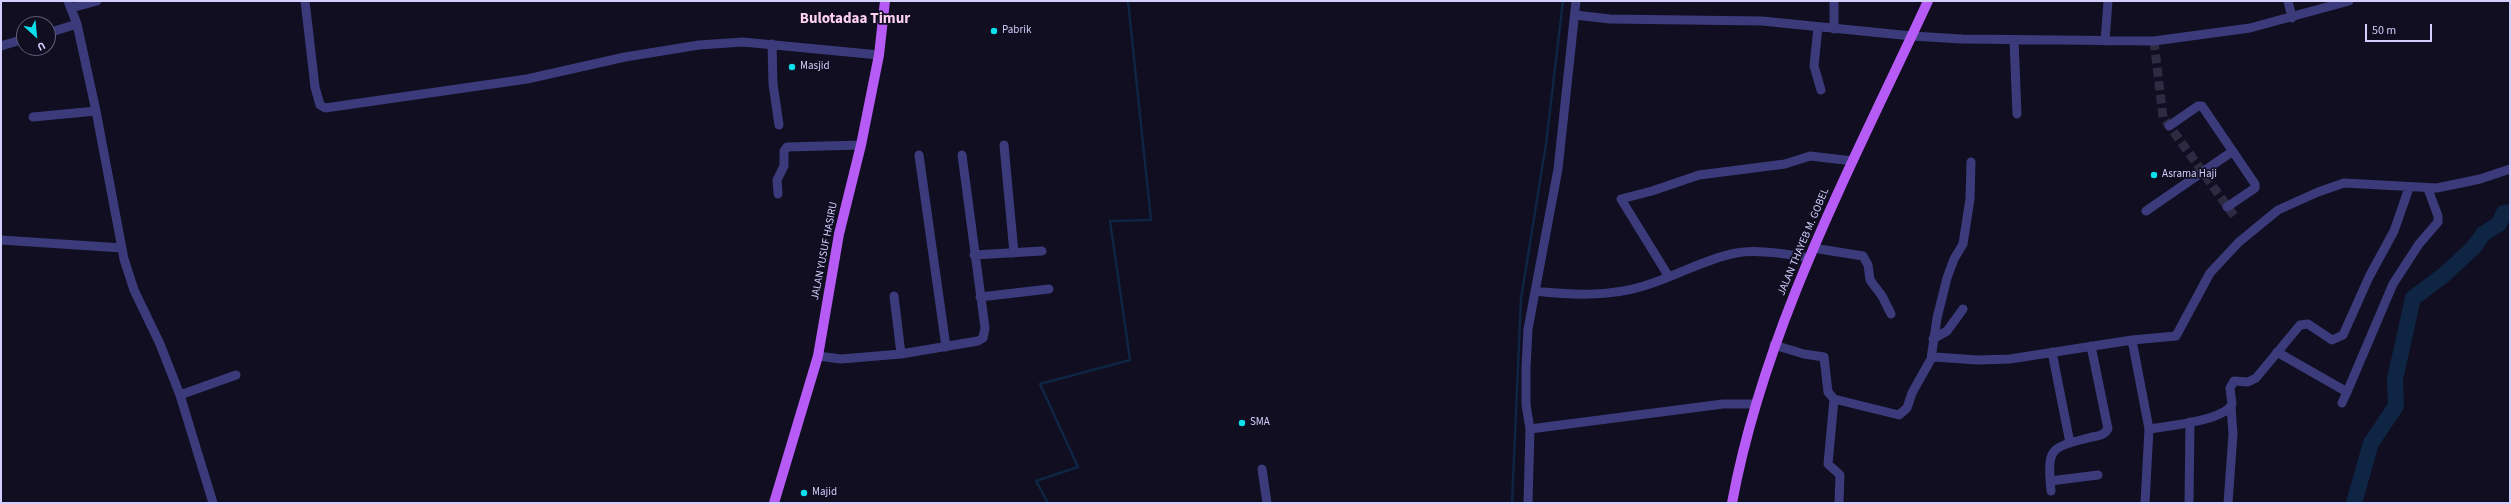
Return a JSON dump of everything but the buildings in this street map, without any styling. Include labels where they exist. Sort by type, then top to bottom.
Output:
[{"type":"main road","name":"JALAN YUSUF HASIRU","points":[[774,503],[818,356],[839,234],[861,145],[879,55],[885,1]]},
{"type":"main road","name":"JALAN THAYEB M. GOBEL","points":[[1732,503],[1756,404],[1774,345],[1813,248],[1928,1]]},
{"type":"street","points":[[97,1],[69,5],[77,24],[96,111],[122,248],[134,290],[160,344],[180,395],[214,503]]},
{"type":"street","points":[[304,1],[315,87],[320,105],[326,108],[527,79],[667,49],[729,43],[772,44],[879,55]]},
{"type":"street","points":[[1528,503],[1530,429],[1526,405],[1526,368],[1528,329],[1558,169],[1576,1]]},
{"type":"street","points":[[1834,1],[1834,29]]},
{"type":"street","points":[[2105,41],[2108,1]]},
{"type":"street","points":[[2288,1],[2292,18]]},
{"type":"street","points":[[1575,15],[1610,19],[1750,20],[1912,36],[2014,40],[2105,41],[2180,39],[2250,28],[2292,18],[2349,1]]},
{"type":"street","points":[[56,30],[77,24]]},
{"type":"street","points":[[1818,27],[1814,66],[1817,83],[1821,90]]},
{"type":"street","points":[[2014,40],[2017,114]]},
{"type":"street","points":[[1,46],[16,41]]},
{"type":"street","points":[[772,44],[774,84],[779,125]]},
{"type":"street","points":[[2169,126],[2195,108],[2202,106],[2256,187],[2227,207]]},
{"type":"street","points":[[33,117],[96,111]]},
{"type":"street","points":[[778,194],[777,180],[784,166],[784,151],[787,146],[861,145]]},
{"type":"street","points":[[1004,145],[1014,253]]},
{"type":"street","points":[[2146,211],[2233,151]]},
{"type":"street","points":[[919,155],[946,347]]},
{"type":"street","points":[[818,356],[841,359],[901,354],[978,342],[984,338],[985,328],[974,255],[962,156]]},
{"type":"street","points":[[1669,277],[1621,199],[1652,191],[1699,175],[1785,164],[1810,156],[1853,161]]},
{"type":"street","points":[[1774,345],[1804,354],[1824,357],[1828,392],[1834,399],[1900,415],[1907,408],[1914,388],[1931,359],[1933,339],[1947,278],[1954,259],[1963,244],[1970,199],[1971,162]]},
{"type":"street","points":[[1931,359],[1944,356],[1977,360],[2010,359],[2178,334],[2210,273],[2238,242],[2278,210],[2318,192],[2344,183],[2428,189],[2460,184],[2510,169]]},
{"type":"street","points":[[2228,503],[2233,434],[2230,388],[2234,381],[2248,382],[2256,378],[2295,330],[2302,324],[2308,324],[2332,340],[2343,335],[2369,277],[2394,231],[2409,188]]},
{"type":"street","points":[[2342,403],[2393,284],[2419,244],[2438,222],[2438,216],[2428,189]]},
{"type":"street","points":[[1,240],[122,248]]},
{"type":"street","points":[[1813,248],[1863,256],[1868,265],[1870,280],[1882,296],[1891,314]]},
{"type":"street","points":[[974,255],[1042,251]]},
{"type":"street","points":[[1535,290],[1597,294],[1632,289],[1737,252],[1789,254],[1809,258]]},
{"type":"street","points":[[980,297],[1049,290]]},
{"type":"street","points":[[894,296],[901,354]]},
{"type":"street","points":[[1933,339],[1947,332],[1963,309]]},
{"type":"street","points":[[2132,340],[2149,429],[2145,503]]},
{"type":"street","points":[[2051,491],[2048,463],[2051,454],[2057,447],[2102,435],[2108,429],[2091,346]]},
{"type":"street","points":[[2052,352],[2070,443]]},
{"type":"street","points":[[2277,352],[2347,392]]},
{"type":"street","points":[[180,395],[236,375]]},
{"type":"street","points":[[1834,399],[1828,464],[1840,475],[1839,503]]},
{"type":"street","points":[[1530,429],[1723,404],[1756,404]]},
{"type":"street","points":[[2149,429],[2190,422],[2223,414],[2231,407]]},
{"type":"street","points":[[2189,503],[2190,422]]},
{"type":"street","points":[[1262,469],[1267,503]]},
{"type":"street","points":[[2050,481],[2098,475]]},
{"type":"waterway","points":[[1048,503],[1036,481],[1078,467],[1040,384],[1130,360],[1110,221],[1151,220],[1128,1]]},
{"type":"waterway","points":[[1512,503],[1521,299],[1546,144],[1563,1]]},
{"type":"waterway","points":[[2354,503],[2371,443],[2396,406],[2395,379],[2413,298],[2444,275],[2474,247],[2483,234],[2499,224],[2504,213],[2510,212]]},
{"type":"tunnel","points":[[2154,41],[2163,117],[2235,217]]},
{"type":"place","name":"Pabrik","points":[[994,31]]},
{"type":"place","name":"Masjid","points":[[792,67]]},
{"type":"place","name":"Asrama Haji","points":[[2154,175]]},
{"type":"place","name":"SMA","points":[[1242,423]]},
{"type":"place","name":"Majid","points":[[804,493]]},
{"type":"district","name":"Bulotadaa Timur","points":[[855,20]]}]
